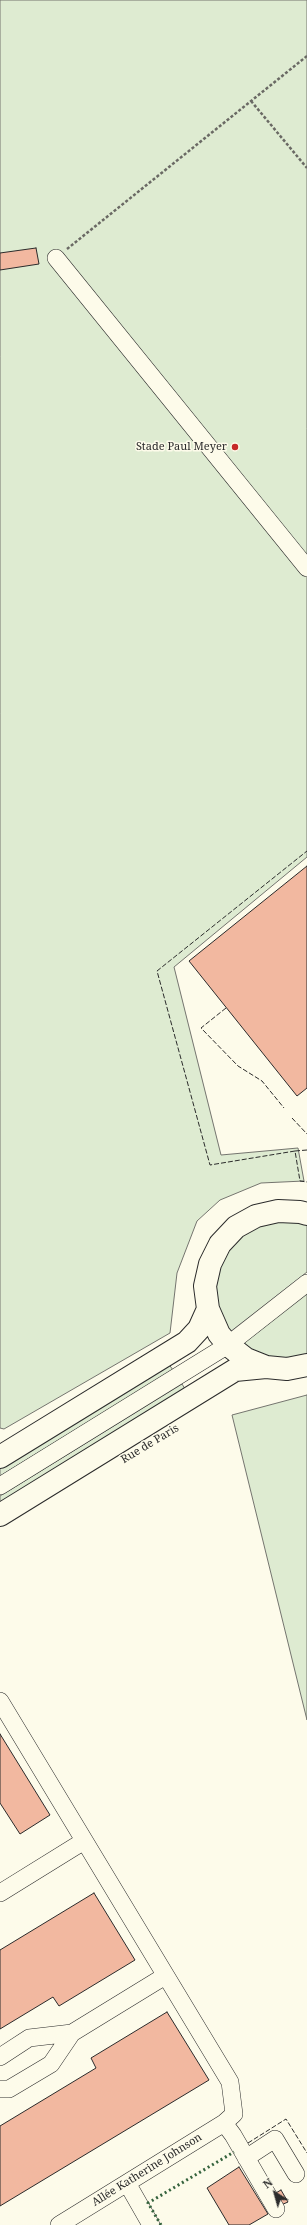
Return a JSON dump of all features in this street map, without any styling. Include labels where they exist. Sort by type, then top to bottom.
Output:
[{"type":"main road","points":[[307,1214],[278,1211],[256,1216],[236,1227],[220,1244],[210,1264],[205,1286],[208,1308],[219,1334],[228,1345],[246,1359],[266,1367],[287,1369],[307,1365]]},
{"type":"main road","points":[[0,1456],[187,1342],[199,1329],[208,1308]]},
{"type":"main road","name":"Rue de Paris","points":[[0,1515],[235,1370],[266,1367]]},
{"type":"street","points":[[56,258],[307,568]]},
{"type":"street","points":[[0,1486],[228,1345],[307,1283]]},
{"type":"street","points":[[0,1700],[77,1825],[84,1842],[230,2082],[229,2118],[246,2158],[276,2209]]},
{"type":"street","points":[[0,1893],[84,1842]]},
{"type":"street","points":[[0,2089],[9,2089],[51,2064],[72,2033],[165,1976]]},
{"type":"street","points":[[0,2057],[29,2038],[72,2033]]},
{"type":"street","name":"Allée Katherine Johnson","points":[[59,2225],[127,2184],[229,2118]]},
{"type":"street","points":[[246,2158],[275,2139],[296,2174]]},
{"type":"street","points":[[127,2184],[151,2225]]},
{"type":"path","points":[[56,258],[307,56]]},
{"type":"path","points":[[251,101],[307,168]]},
{"type":"green space","points":[[0,0],[307,0],[307,857],[174,967],[221,1155],[298,1148],[304,1181],[261,1183],[220,1200],[197,1221],[177,1273],[170,1333],[4,1429],[0,1428]]},
{"type":"green space","points":[[271,1222],[296,1222],[307,1225],[307,1272],[230,1332],[222,1319],[215,1295],[218,1270],[229,1248],[248,1231]]},
{"type":"green space","points":[[307,1293],[307,1354],[294,1358],[269,1357],[257,1353],[243,1344]]},
{"type":"green space","points":[[168,1363],[173,1370],[0,1476],[0,1465]]},
{"type":"green space","points":[[182,1384],[187,1392],[0,1506],[0,1496]]},
{"type":"green space","points":[[307,1395],[307,1720],[232,1415]]},
{"type":"building","points":[[36,248],[39,264],[0,270],[0,253]]},
{"type":"building","points":[[307,866],[307,1088],[297,1096],[189,961]]},
{"type":"building","points":[[0,1734],[50,1815],[20,1834],[0,1803]]},
{"type":"building","points":[[94,1893],[135,1960],[59,2006],[53,1997],[0,2029],[0,1950]]},
{"type":"building","points":[[167,2012],[209,2080],[0,2206],[0,2126],[96,2068],[91,2058]]},
{"type":"building","points":[[239,2167],[268,2214],[249,2225],[229,2225],[207,2188]]},
{"type":"building","points":[[281,2190],[288,2202],[281,2205],[274,2194]]},
{"type":"hedge","points":[[161,2225],[148,2203],[234,2152]]},
{"type":"fence","points":[[295,1151],[210,1165],[157,971],[307,851]]},
{"type":"fence","points":[[226,1008],[201,1028],[238,1066],[262,1081],[284,1108]]},
{"type":"fence","points":[[292,1118],[307,1134]]},
{"type":"fence","points":[[307,1150],[295,1151],[300,1181],[307,1182]]},
{"type":"fence","points":[[248,2143],[286,2119],[307,2153]]},
{"type":"place","name":"Stade Paul Meyer","points":[[235,447]]}]
